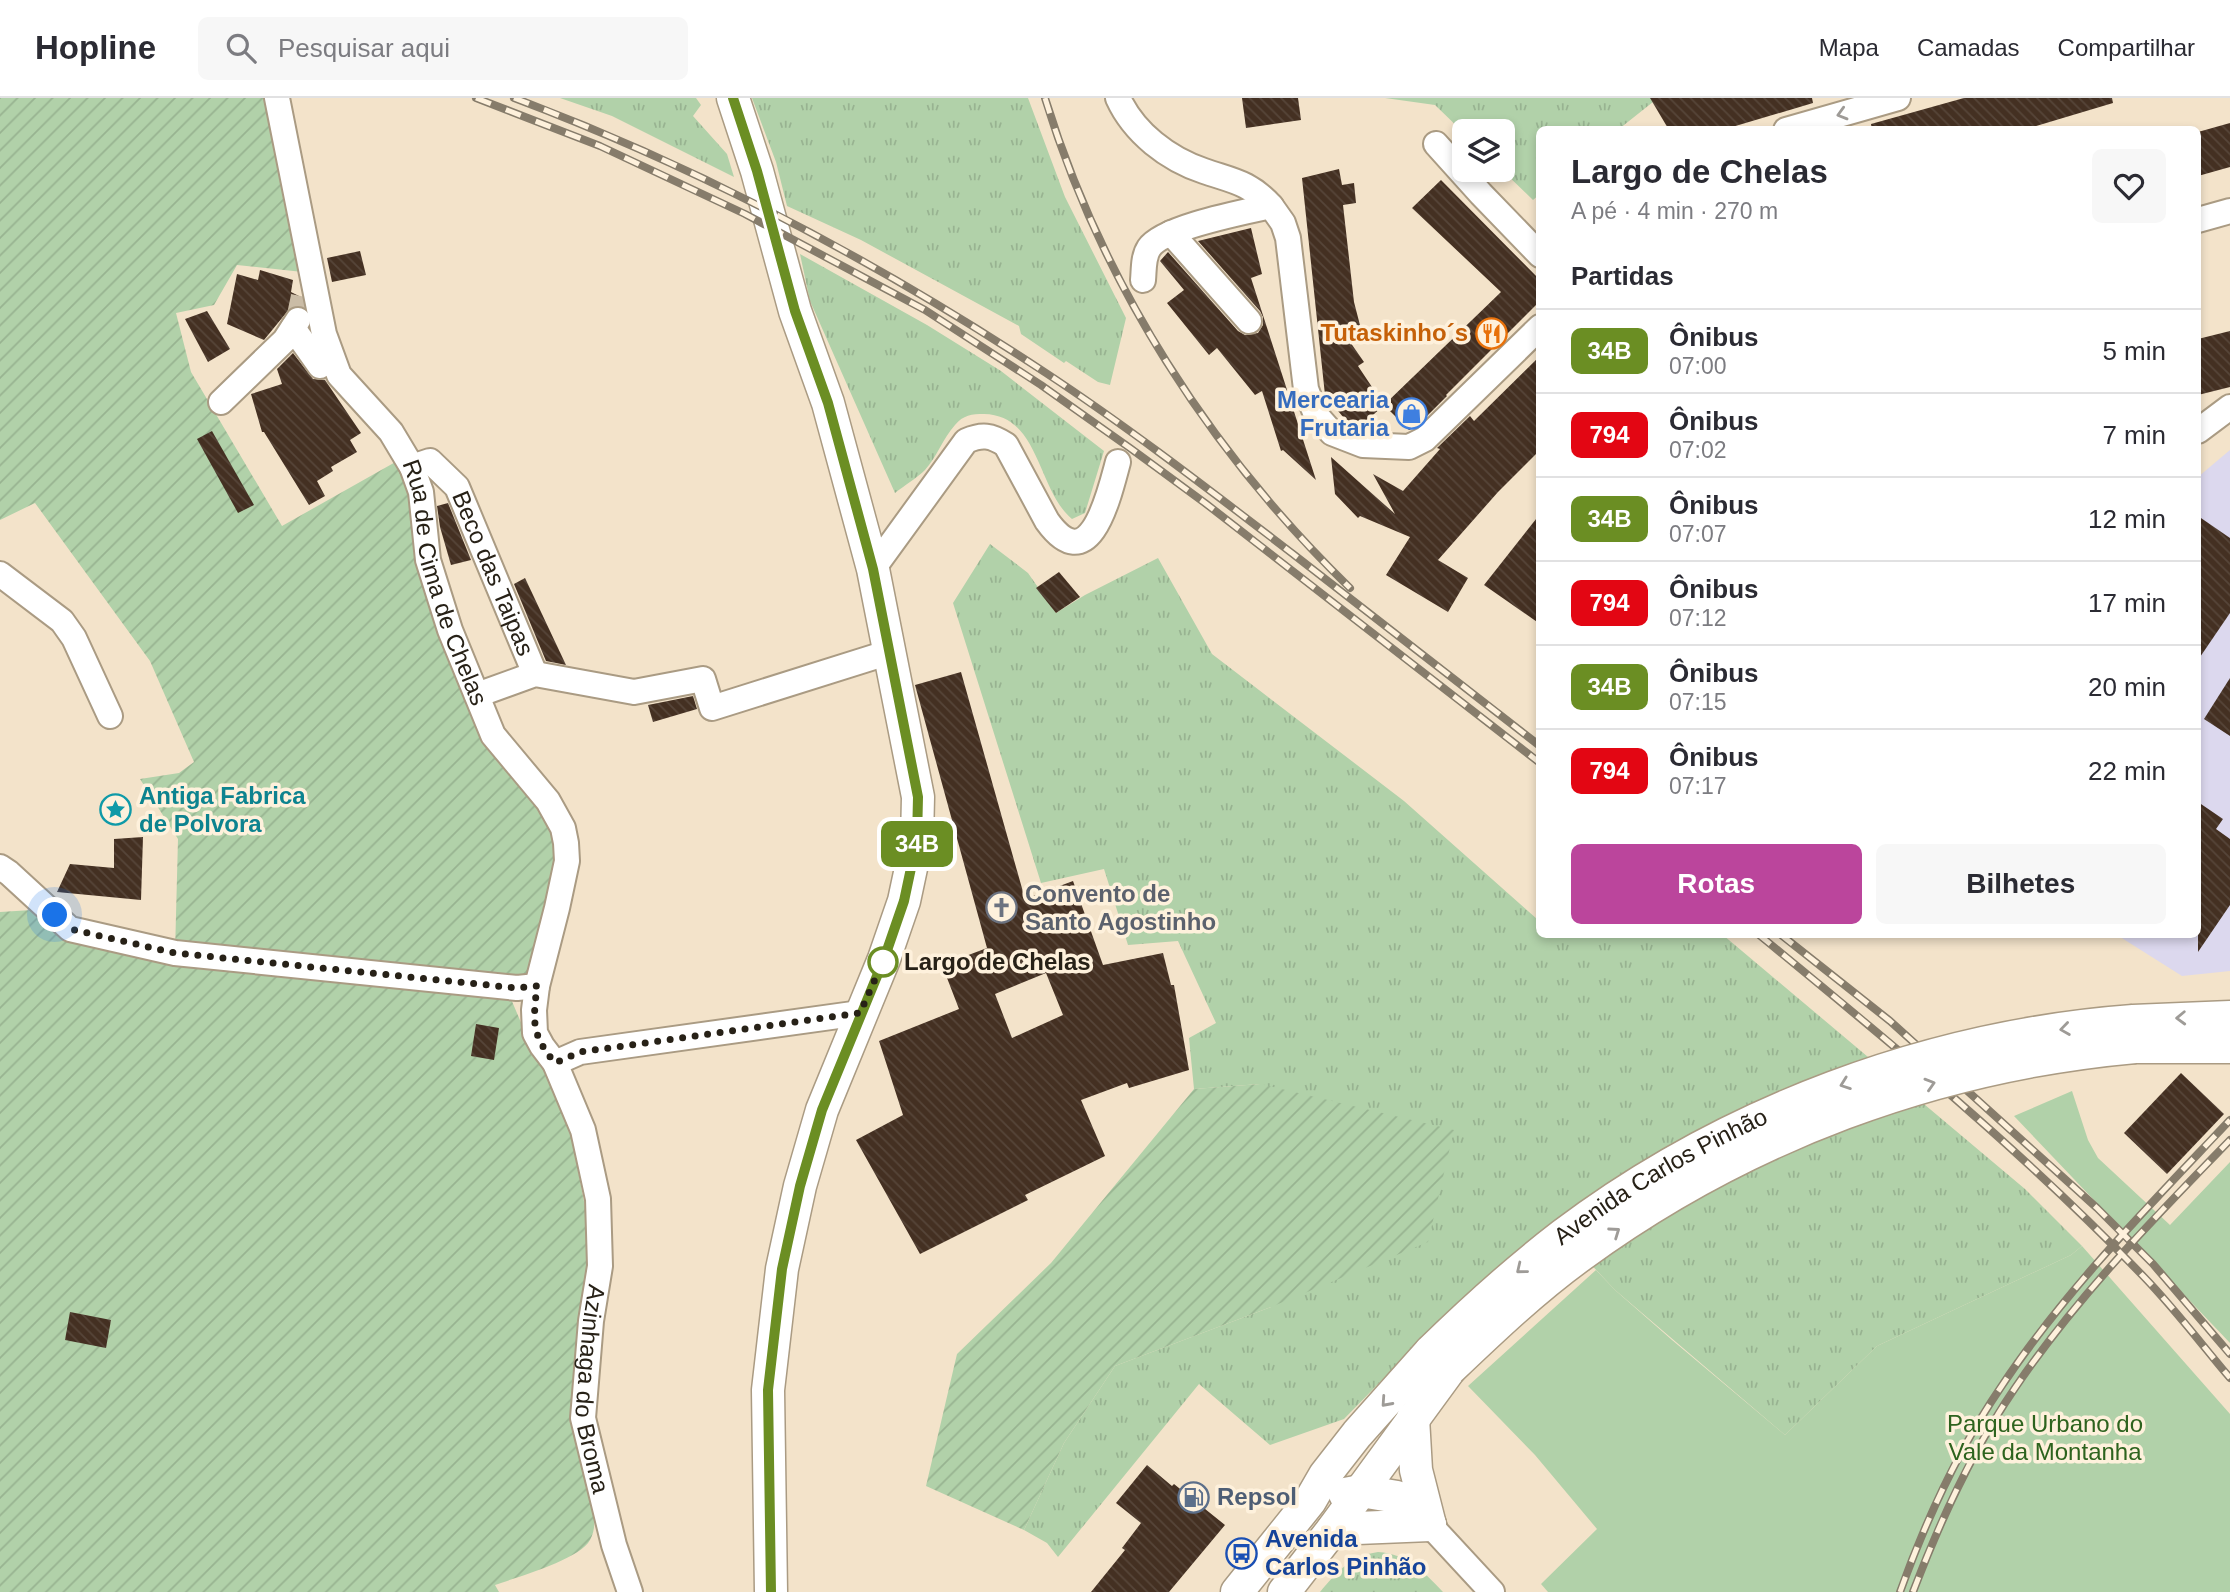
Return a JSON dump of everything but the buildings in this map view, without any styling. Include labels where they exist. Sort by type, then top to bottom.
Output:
[{"type":"main road","points":[[733,98],[757,171],[795,311],[828,403],[873,569],[918,797],[917,840],[904,901],[884,959],[822,1110],[800,1186],[782,1269],[768,1390],[771,1592]]},
{"type":"main road","name":"Avenida Carlos Pinhão","points":[[1237,1592],[1310,1501],[1325,1475],[1357,1434],[1441,1360],[1581,1255],[1676,1192],[1779,1139],[1832,1117],[1941,1081],[2054,1057],[2134,1034],[2230,1017]]},
{"type":"main road","name":"Avenida Carlos Pinhão","points":[[2134,1034],[2230,1047]]},
{"type":"main road","name":"Avenida Carlos Pinhão","points":[[1284,1592],[1413,1418],[1441,1360]]},
{"type":"main road","points":[[1413,1418],[1416,1470],[1430,1525]]},
{"type":"main road","points":[[1310,1501],[1361,1491],[1397,1497],[1430,1525]]},
{"type":"main road","points":[[1333,1529],[1430,1525]]},
{"type":"street","name":"Rua de Cima de Chelas","points":[[277,98],[302,306],[324,334],[339,375],[391,432],[412,467],[421,492],[428,560],[450,630],[493,735],[548,801],[563,828],[567,861],[537,986],[534,1010],[535,1033],[555,1063]]},
{"type":"street","points":[[1118,98],[1133,123],[1166,153],[1185,164],[1243,183],[1259,193],[1283,223],[1289,246],[1306,389],[1315,415],[1332,433],[1363,445],[1409,447],[1425,439],[1536,331]]},
{"type":"street","points":[[1800,126],[1898,98]]},
{"type":"street","points":[[1436,144],[1536,251]]},
{"type":"street","points":[[1143,280],[1148,249],[1154,242],[1171,233],[1208,221],[1271,206]]},
{"type":"street","points":[[2201,219],[2230,211]]},
{"type":"street","points":[[1171,233],[1249,321]]},
{"type":"street","points":[[302,306],[320,366]]},
{"type":"street","points":[[222,402],[285,340],[302,306]]},
{"type":"street","points":[[2201,429],[2230,407]]},
{"type":"street","points":[[873,569],[965,441],[987,435],[1006,445],[1047,521],[1065,540],[1077,541],[1088,537],[1096,528],[1118,463]]},
{"type":"street","name":"Beco das Taipas","points":[[412,467],[430,461],[457,487],[535,674]]},
{"type":"street","points":[[0,574],[62,621],[74,638],[110,716]]},
{"type":"street","name":"Beco das Taipas","points":[[477,695],[535,674],[634,692],[704,679],[712,708],[890,652]]},
{"type":"street","points":[[0,867],[70,929],[175,953],[517,988],[537,986]]},
{"type":"street","points":[[555,1063],[580,1052],[860,1013]]},
{"type":"street","name":"Azinhaga do Broma","points":[[555,1063],[583,1130],[598,1199],[600,1266],[591,1321],[583,1418],[614,1545],[630,1592]]},
{"type":"street","points":[[1430,1525],[1492,1592]]},
{"type":"shaded area","points":[[2230,450],[2230,971],[2182,976],[2122,938],[2201,938],[2201,474]]},
{"type":"green space","points":[[0,98],[277,98],[312,273],[237,265],[214,305],[176,313],[191,372],[282,526],[399,460],[477,695],[563,828],[537,986],[175,953],[178,839],[140,779],[179,773],[194,762],[150,661],[35,503],[0,520]]},
{"type":"green space","points":[[560,98],[696,98],[701,105],[693,116],[727,154],[734,177],[612,116]]},
{"type":"green space","points":[[752,98],[1028,98],[1065,197],[1126,318],[1110,385],[1098,382],[1066,361],[1064,363],[1021,334],[1019,326],[861,240],[787,206],[776,162]]},
{"type":"green space","points":[[1385,98],[1658,98],[1623,126],[1536,126],[1536,197],[1533,200],[1514,182],[1515,119],[1452,119],[1452,121],[1435,105]]},
{"type":"green space","points":[[800,254],[927,325],[1001,371],[1104,451],[1085,513],[1072,519],[1051,491],[1027,440],[1016,427],[1002,418],[984,414],[961,419],[925,470],[895,493],[810,301]]},
{"type":"green space","points":[[990,544],[1028,573],[1056,613],[1158,558],[1212,654],[1404,801],[1536,918],[1536,938],[1727,938],[2025,1189],[2082,1246],[2071,1255],[1877,1346],[1785,1435],[1615,1290],[1554,1225],[1423,1338],[1344,1419],[1270,1445],[1199,1384],[1058,1557],[1047,1543],[1024,1530],[1064,1443],[1115,1366],[1271,1307],[1260,1084],[1194,1089],[1189,1038],[1216,1023],[1178,941],[1128,945],[1104,869],[1041,883],[953,603]]},
{"type":"green space","points":[[32,910],[59,933],[511,999],[536,1058],[553,1085],[570,1128],[586,1212],[590,1213],[591,1502],[594,1526],[590,1540],[584,1547],[547,1567],[495,1585],[499,1592],[0,1592],[0,912]]},
{"type":"green space","points":[[1260,1084],[1454,1130],[1428,1242],[1271,1307],[1115,1366],[1064,1443],[1024,1530],[926,1486],[957,1354],[1051,1263],[1194,1089]]},
{"type":"green space","points":[[2072,1091],[2088,1140],[2098,1158],[2170,1225],[2230,1162],[2230,1343],[2014,1116]]},
{"type":"green space","name":"Parque Urbano do Vale da Montanha","points":[[2082,1246],[2230,1414],[2230,1592],[1548,1592],[1541,1584],[1597,1529],[1535,1455],[1468,1386],[1596,1270],[1672,1340],[1785,1435],[1877,1346],[2071,1255]]},
{"type":"green space","points":[[1378,1552],[1406,1560],[1422,1571],[1443,1592],[1320,1592],[1352,1561]]},
{"type":"tunnel","points":[[298,320],[303,296]]},
{"type":"railway","points":[[476,98],[600,146],[745,214],[925,310],[1041,385],[1205,503],[1536,760]]},
{"type":"railway","points":[[514,98],[653,155],[788,220],[983,332],[1078,394],[1171,461],[1536,743]]},
{"type":"railway","points":[[1045,98],[1069,167],[1097,234],[1130,299],[1167,362],[1207,423],[1252,481],[1299,536],[1350,588]]},
{"type":"railway","points":[[1763,938],[1907,1058],[2052,1186],[2155,1289],[2230,1378]]},
{"type":"railway","points":[[1785,938],[1890,1021],[2097,1208],[2153,1264],[2230,1354]]},
{"type":"railway","points":[[1900,1592],[1932,1512],[1957,1461],[1985,1411],[2026,1351],[2110,1249],[2230,1120]]},
{"type":"railway","points":[[1913,1592],[1958,1487],[2015,1388],[2090,1291],[2230,1140]]},
{"type":"bus line","name":"34B","points":[[733,98],[757,171],[795,311],[828,403],[873,569],[918,797],[917,840],[911,879],[884,959],[822,1110],[800,1186],[782,1269],[768,1390],[771,1592]]},
{"type":"place","name":"Tutaskinho´s","points":[[1491,333]]},
{"type":"place","name":"Mercearia Frutaria","points":[[1412,414]]},
{"type":"place","name":"Antiga Fabrica de Polvora","points":[[116,810]]},
{"type":"place","name":"Convento de Santo Agostinho","points":[[1002,908]]},
{"type":"place","name":"Largo de Chelas","points":[[883,962]]},
{"type":"place","name":"Repsol","points":[[1194,1497]]},
{"type":"place","name":"Avenida Carlos Pinhão","points":[[1242,1553]]},
{"type":"route","points":[[55,915],[70,929],[175,953],[517,988],[537,986],[535,1033],[555,1063],[580,1052],[860,1013],[884,959],[883,962]]}]
